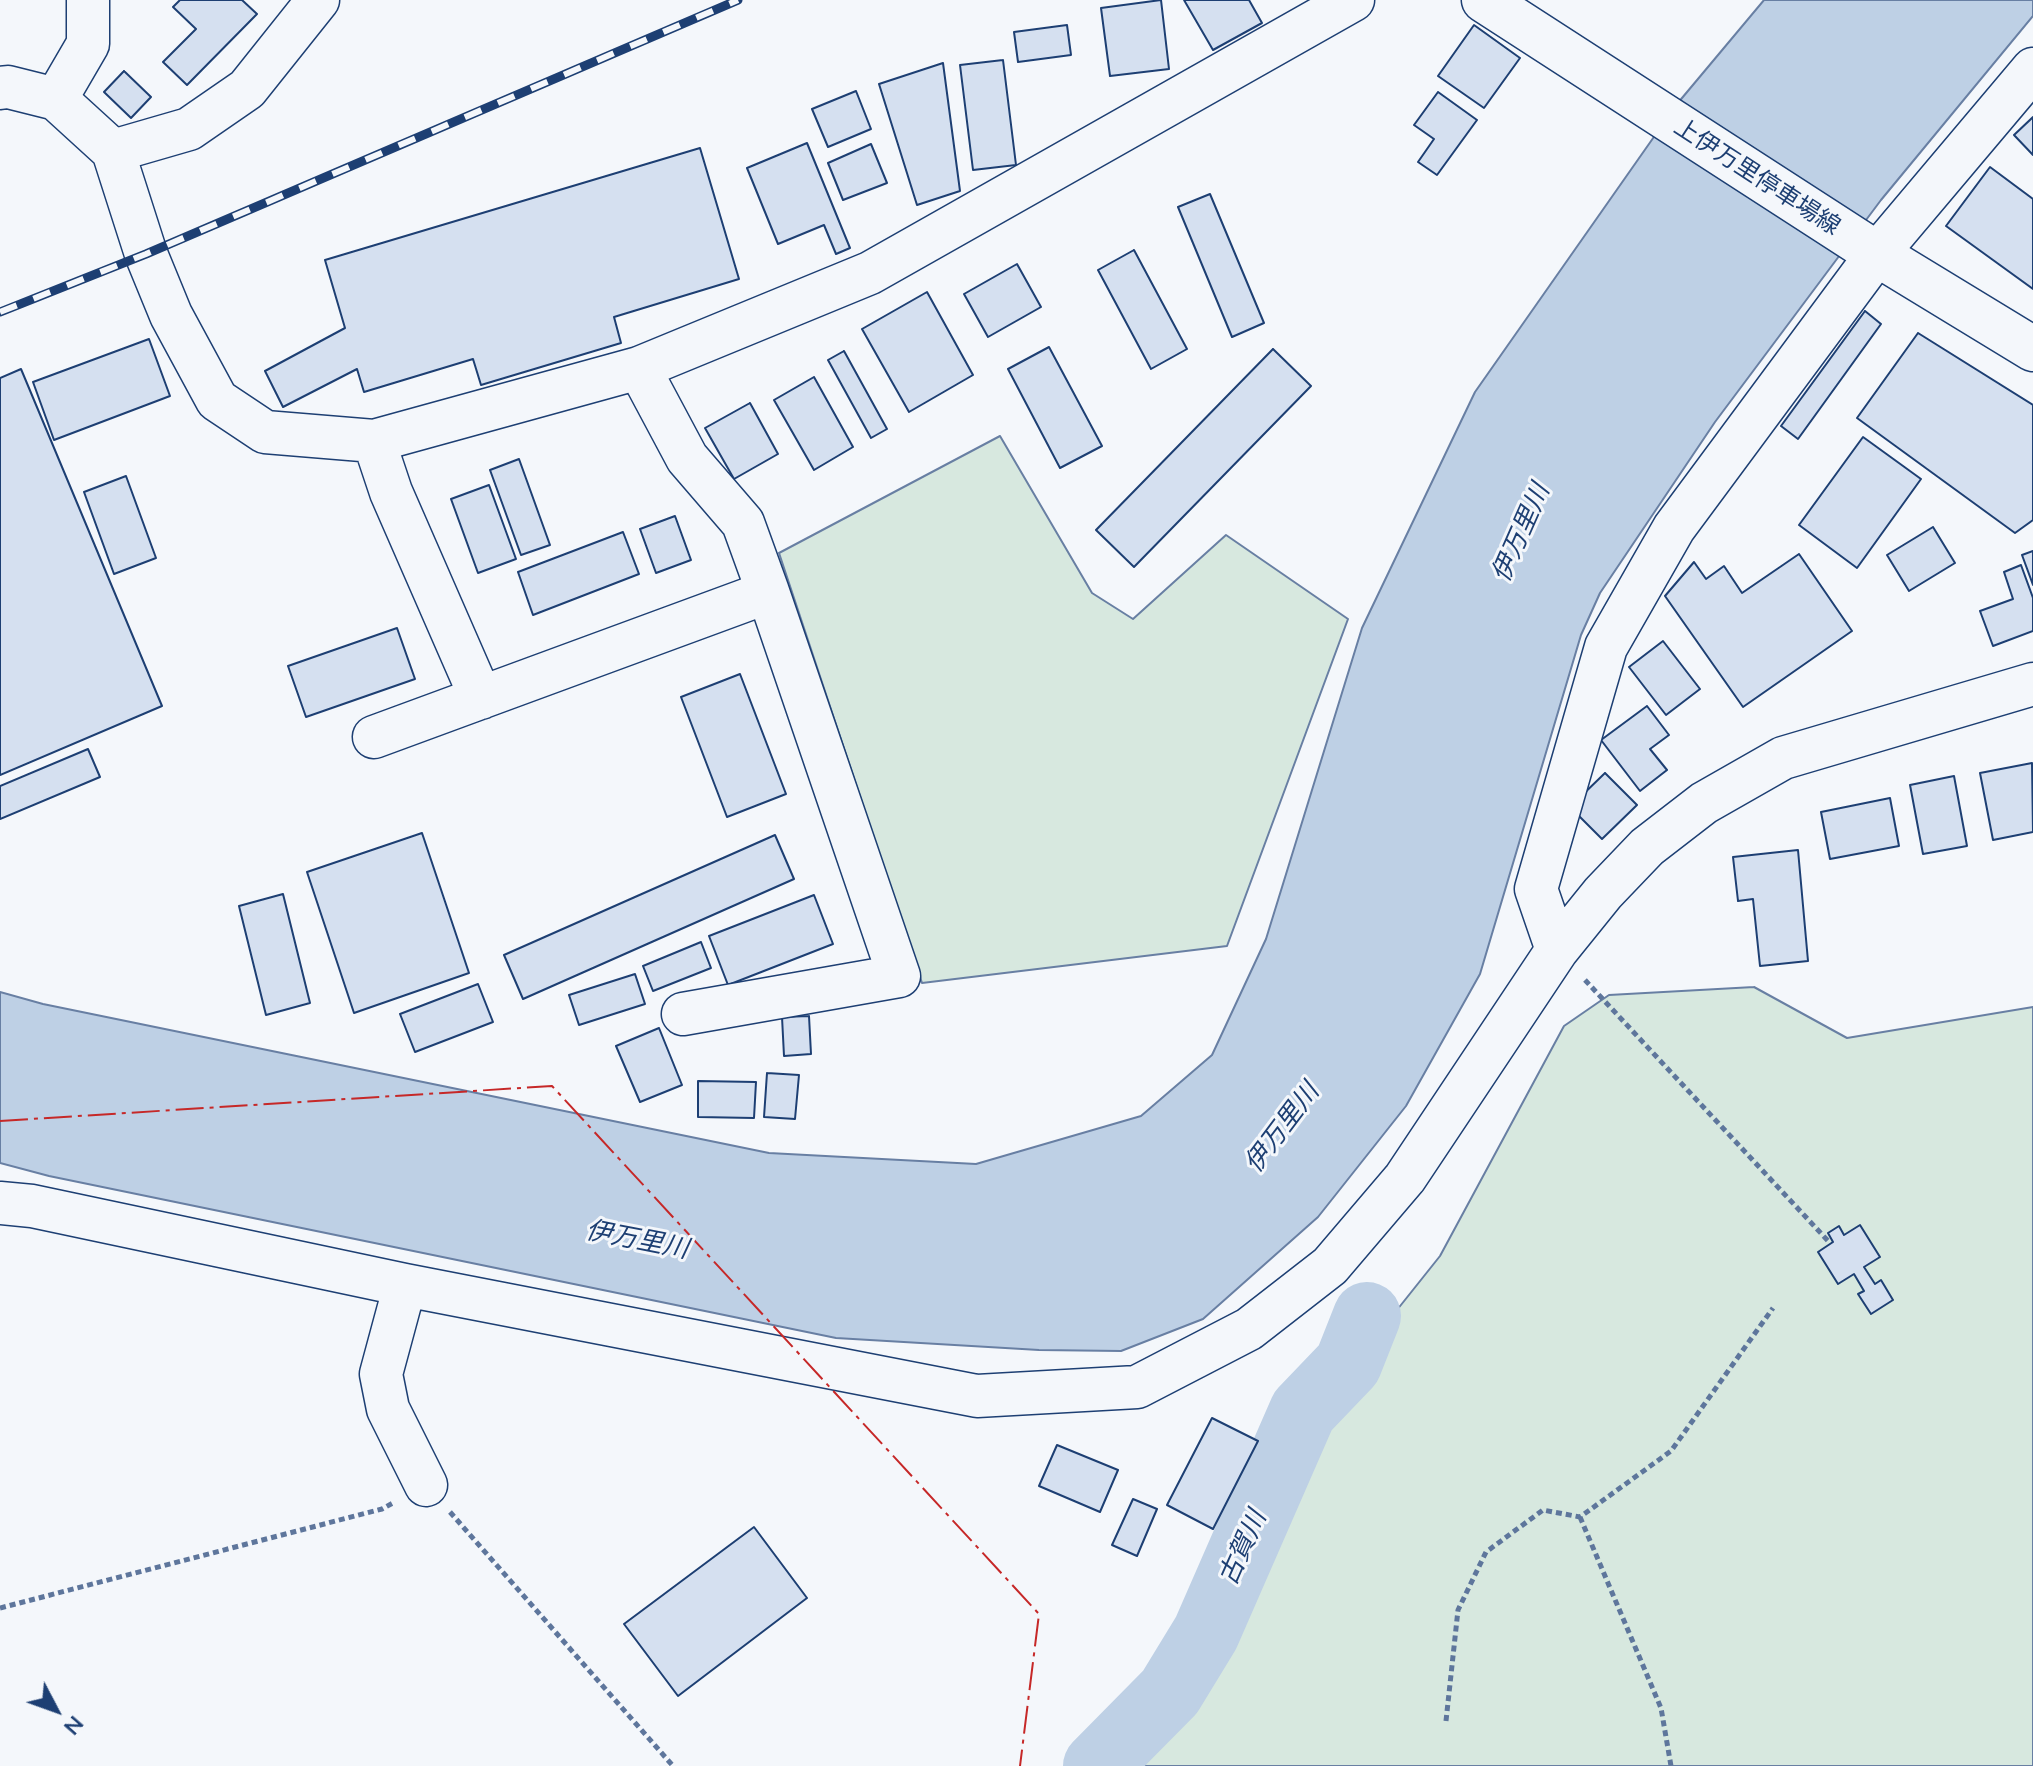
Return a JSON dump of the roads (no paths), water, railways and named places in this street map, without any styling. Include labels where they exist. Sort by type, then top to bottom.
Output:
[{"type":"main road","name":"上伊万里停車場線","points":[[1484,0],[1877,254],[2033,349]]},
{"type":"street","points":[[56,99],[88,44],[88,0]]},
{"type":"street","points":[[113,151],[189,129],[247,89],[318,0]]},
{"type":"street","points":[[0,88],[8,87],[56,99],[113,151],[146,254],[171,315],[217,400],[265,432],[374,441],[639,368],[870,273],[1353,0]]},
{"type":"street","points":[[1557,950],[1536,889],[1606,647],[1674,528],[1877,254],[2033,69]]},
{"type":"street","points":[[639,368],[687,458],[743,523],[899,976],[683,1014]]},
{"type":"street","points":[[374,441],[391,492],[481,698]]},
{"type":"street","points":[[374,737],[768,592]]},
{"type":"street","points":[[0,1203],[32,1206],[405,1285],[977,1396],[1137,1387],[1249,1329],[1330,1266],[1405,1178],[1557,950],[1603,893],[1647,847],[1704,803],[1783,758],[2033,684]]},
{"type":"street","points":[[405,1285],[381,1374],[388,1409],[426,1485]]},
{"type":"water","name":"伊万里川","points":[[1764,0],[2033,0],[2033,16],[1881,200],[1715,422],[1600,593],[1581,635],[1480,974],[1406,1106],[1318,1217],[1203,1319],[1121,1351],[1039,1350],[836,1338],[49,1176],[0,1163],[0,992],[43,1004],[769,1153],[976,1164],[1141,1116],[1212,1055],[1266,939],[1362,628],[1475,392],[1677,104]]},
{"type":"waterway","name":"古賀川","points":[[1097,1766],[1170,1692],[1206,1633],[1303,1411],[1348,1364],[1367,1316]]},
{"type":"railway","points":[[0,312],[146,254],[738,0]]}]
